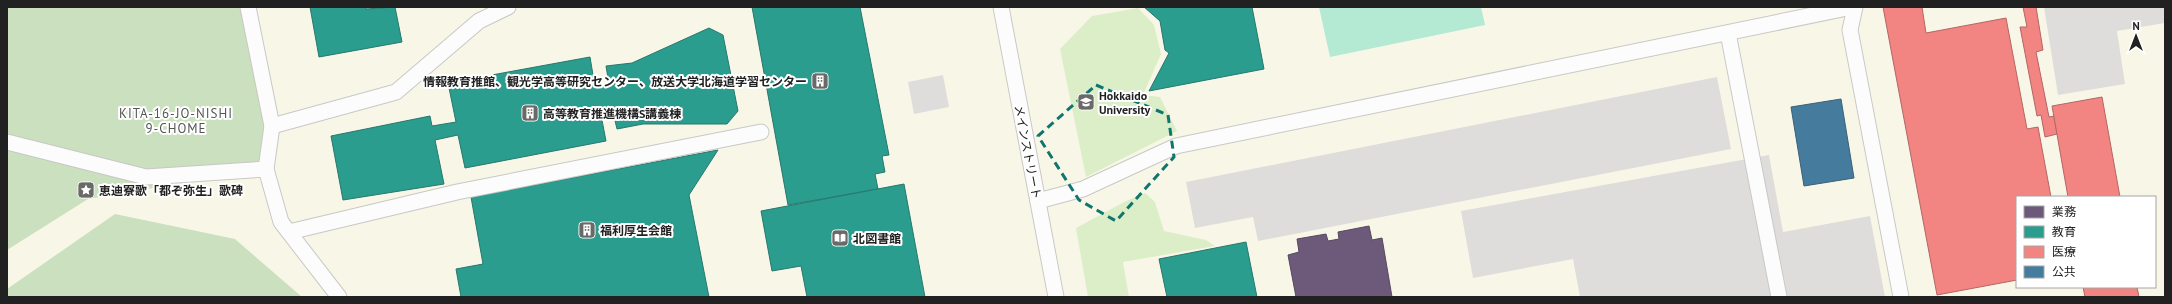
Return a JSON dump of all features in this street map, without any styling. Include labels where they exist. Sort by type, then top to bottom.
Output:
[{"type":"lane","points":[[248,7],[272,126],[266,169],[281,222],[339,297]]},
{"type":"lane","points":[[272,126],[396,92],[479,21],[508,7]]},
{"type":"lane","name":"メインストリート","points":[[1000,7],[1056,297]]},
{"type":"lane","points":[[1038,201],[1083,189],[1176,146],[1852,7]]},
{"type":"lane","points":[[1856,7],[1850,30],[1901,297]]},
{"type":"lane","points":[[1728,32],[1779,297]]},
{"type":"lane","points":[[289,232],[458,192],[761,132]]},
{"type":"lane","points":[[7,142],[146,176],[266,169]]},
{"type":"highlighted area","points":[[1096,85],[1168,115],[1174,157],[1116,221],[1079,200],[1038,136]]},
{"type":"shaded area","name":"Hokkaido University","points":[[7,7],[2165,7],[2165,297],[7,297]]},
{"type":"shaded area","points":[[2044,7],[2165,7],[2165,23],[2117,31],[2125,84],[2058,95]]},
{"type":"shaded area","points":[[943,75],[949,107],[914,114],[908,82]]},
{"type":"shaded area","points":[[1717,77],[1731,149],[1258,241],[1253,217],[1195,228],[1186,182]]},
{"type":"shaded area","points":[[1769,155],[1783,232],[1870,216],[1885,297],[1580,297],[1573,259],[1473,278],[1461,211]]},
{"type":"green space","points":[[7,7],[248,7],[272,126],[266,169],[88,199],[7,250]]},
{"type":"green space","points":[[1319,7],[1481,7],[1485,25],[1330,57]]},
{"type":"green space","points":[[1138,8],[1154,25],[1161,54],[1143,95],[1160,97],[1177,131],[1086,177],[1060,49],[1092,16]]},
{"type":"green space","points":[[1145,193],[1155,202],[1164,231],[1206,240],[1215,246],[1123,262],[1129,297],[1088,297],[1076,228],[1126,201]]},
{"type":"green space","points":[[115,214],[235,239],[302,297],[7,297],[7,289]]},
{"type":"building: 業務","points":[[1369,226],[1372,240],[1382,238],[1392,297],[1296,297],[1288,255],[1299,252],[1297,239],[1326,234],[1328,241],[1339,239],[1338,232]]},
{"type":"building: 教育","points":[[310,7],[366,7],[366,9],[395,7],[402,42],[319,57]]},
{"type":"building: 教育","name":"情報教育推館、観光学高等研究センター、放送大学北海道学習センター","points":[[752,7],[860,7],[889,155],[882,156],[885,172],[875,174],[878,189],[788,205]]},
{"type":"building: 教育","points":[[1144,7],[1252,7],[1264,69],[1149,91],[1169,53],[1165,50],[1160,21]]},
{"type":"building: 教育","name":"高等教育推進機構S講義棟","points":[[709,28],[723,35],[738,111],[727,124],[643,124],[617,129],[613,112],[601,115],[606,141],[465,168],[458,135],[435,140],[444,184],[343,200],[331,136],[430,116],[432,126],[456,122],[448,83],[590,57],[595,87],[609,84],[606,66],[632,63]]},
{"type":"building: 教育","name":"福利厚生会館","points":[[718,150],[689,195],[709,297],[461,297],[456,269],[483,264],[471,197]]},
{"type":"building: 教育","name":"北図書館","points":[[904,184],[925,297],[807,297],[801,266],[772,271],[761,211]]},
{"type":"building: 教育","points":[[1246,242],[1257,297],[1167,297],[1159,259]]},
{"type":"building: 医療","points":[[1883,7],[1922,7],[1926,33],[2006,18],[2027,129],[2038,127],[2051,196],[2016,196],[2016,280],[1937,295]]},
{"type":"building: 医療","points":[[2023,7],[2036,7],[2043,50],[2036,52],[2049,117],[2054,116],[2057,134],[2045,137],[2041,115],[2037,116],[2020,27],[2027,27]]},
{"type":"building: 医療","points":[[2102,97],[2120,196],[2068,196],[2052,106]]},
{"type":"building: 医療","points":[[2083,288],[2137,288],[2139,297],[2085,297]]},
{"type":"building: 公共","points":[[1841,99],[1854,178],[1804,186],[1791,107]]},
{"type":"place","name":"情報教育推館、観光学高等研究センター、放送大学北海道学習センター","points":[[820,81]]},
{"type":"place","name":"Hokkaido University","points":[[1086,102]]},
{"type":"place","name":"高等教育推進機構S講義棟","points":[[530,113]]},
{"type":"place","name":"恵迪寮歌「都ぞ弥生」歌碑","points":[[86,190]]},
{"type":"place","name":"福利厚生会館","points":[[587,230]]},
{"type":"place","name":"北図書館","points":[[840,238]]},
{"type":"district","name":"KITA-16-JO-NISHI 9-CHOME","points":[[176,120]]}]
